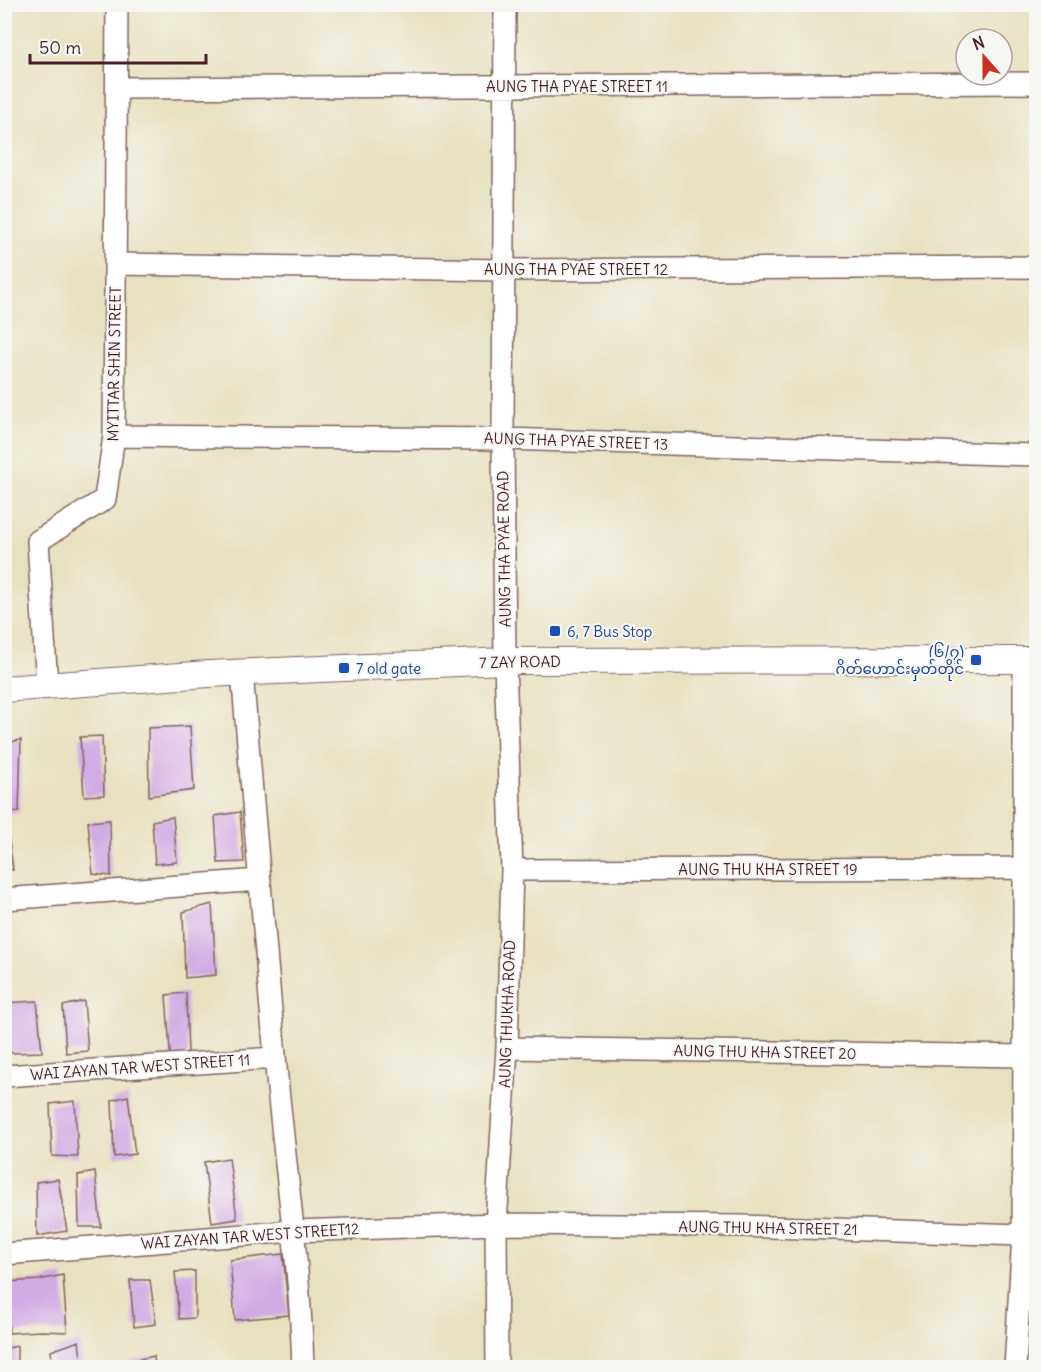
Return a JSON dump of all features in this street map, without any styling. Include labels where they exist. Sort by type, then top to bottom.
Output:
[{"type":"street","name":"MYITTAR SHIN STREET","points":[[47,686],[38,541],[105,498],[114,436],[117,4]]},
{"type":"street","name":"AUNG THA PYAE ROAD","points":[[505,4],[503,270],[505,661]]},
{"type":"street","name":"AUNG THA PYAE STREET 11","points":[[117,88],[1036,83]]},
{"type":"street","name":"AUNG THA PYAE STREET 12","points":[[116,264],[503,270],[1036,267]]},
{"type":"street","name":"AUNG THA PYAE STREET 13","points":[[114,436],[503,439],[1036,455]]},
{"type":"street","name":"7 ZAY ROAD","points":[[4,689],[242,672],[505,661],[1030,659]]},
{"type":"street","points":[[1015,1368],[1030,1239],[1024,1056],[1024,868],[1030,659]]},
{"type":"street","name":"AUNG THUKHA ROAD","points":[[497,1368],[496,1224],[507,1048],[512,870],[505,661]]},
{"type":"street","points":[[242,672],[275,1058],[302,1321],[303,1368]]},
{"type":"street","name":"AUNG THU KHA STREET 19","points":[[512,870],[1024,868]]},
{"type":"street","points":[[4,899],[260,880]]},
{"type":"street","name":"AUNG THU KHA STREET 20","points":[[507,1048],[1024,1056]]},
{"type":"street","name":"WAI ZAYAN TAR WEST STREET 11","points":[[4,1076],[275,1058]]},
{"type":"street","name":"WAI ZAYAN TAR WEST STREET12","points":[[4,1254],[294,1231],[496,1224]]},
{"type":"street","name":"AUNG THU KHA STREET 21","points":[[496,1224],[741,1226],[1030,1239]]},
{"type":"building","points":[[190,726],[194,790],[149,796],[148,728]]},
{"type":"building","points":[[102,736],[104,795],[84,796],[80,737]]},
{"type":"building","points":[[21,740],[19,812],[4,813],[4,743]]},
{"type":"building","points":[[240,812],[244,862],[218,863],[215,816]]},
{"type":"building","points":[[173,817],[177,862],[155,864],[152,821]]},
{"type":"building","points":[[110,820],[111,876],[93,874],[88,822]]},
{"type":"building","points":[[7,826],[13,870],[4,870],[4,827]]},
{"type":"building","points":[[212,904],[216,975],[185,978],[183,912]]},
{"type":"building","points":[[186,993],[188,1054],[171,1065],[166,995]]},
{"type":"building","points":[[37,1001],[42,1052],[10,1053],[4,1003]]},
{"type":"building","points":[[84,1001],[88,1051],[66,1053],[63,1006]]},
{"type":"building","points":[[128,1096],[135,1154],[114,1157],[112,1100]]},
{"type":"building","points":[[75,1101],[78,1157],[52,1156],[50,1104]]},
{"type":"building","points":[[229,1158],[237,1219],[212,1223],[204,1162]]},
{"type":"building","points":[[95,1172],[101,1227],[79,1227],[78,1175]]},
{"type":"building","points":[[58,1179],[67,1231],[37,1236],[36,1182]]},
{"type":"building","points":[[283,1254],[289,1315],[235,1320],[230,1260]]},
{"type":"building","points":[[195,1271],[195,1318],[179,1319],[175,1272]]},
{"type":"building","points":[[63,1275],[67,1332],[9,1333],[6,1282],[39,1280]]},
{"type":"building","points":[[130,1280],[150,1280],[156,1324],[134,1327]]},
{"type":"building","points":[[79,1341],[82,1368],[53,1368],[51,1351]]},
{"type":"building","points":[[17,1346],[17,1368],[4,1368],[4,1349]]},
{"type":"building","points":[[154,1356],[155,1368],[131,1368],[131,1361]]},
{"type":"place","name":"6, 7 Bus Stop","points":[[555,631]]},
{"type":"place","name":"(၆/၇) ဂိတ်ဟောင်းမှတ်တိုင်","points":[[976,660]]},
{"type":"place","name":"7 old gate","points":[[344,668]]}]
